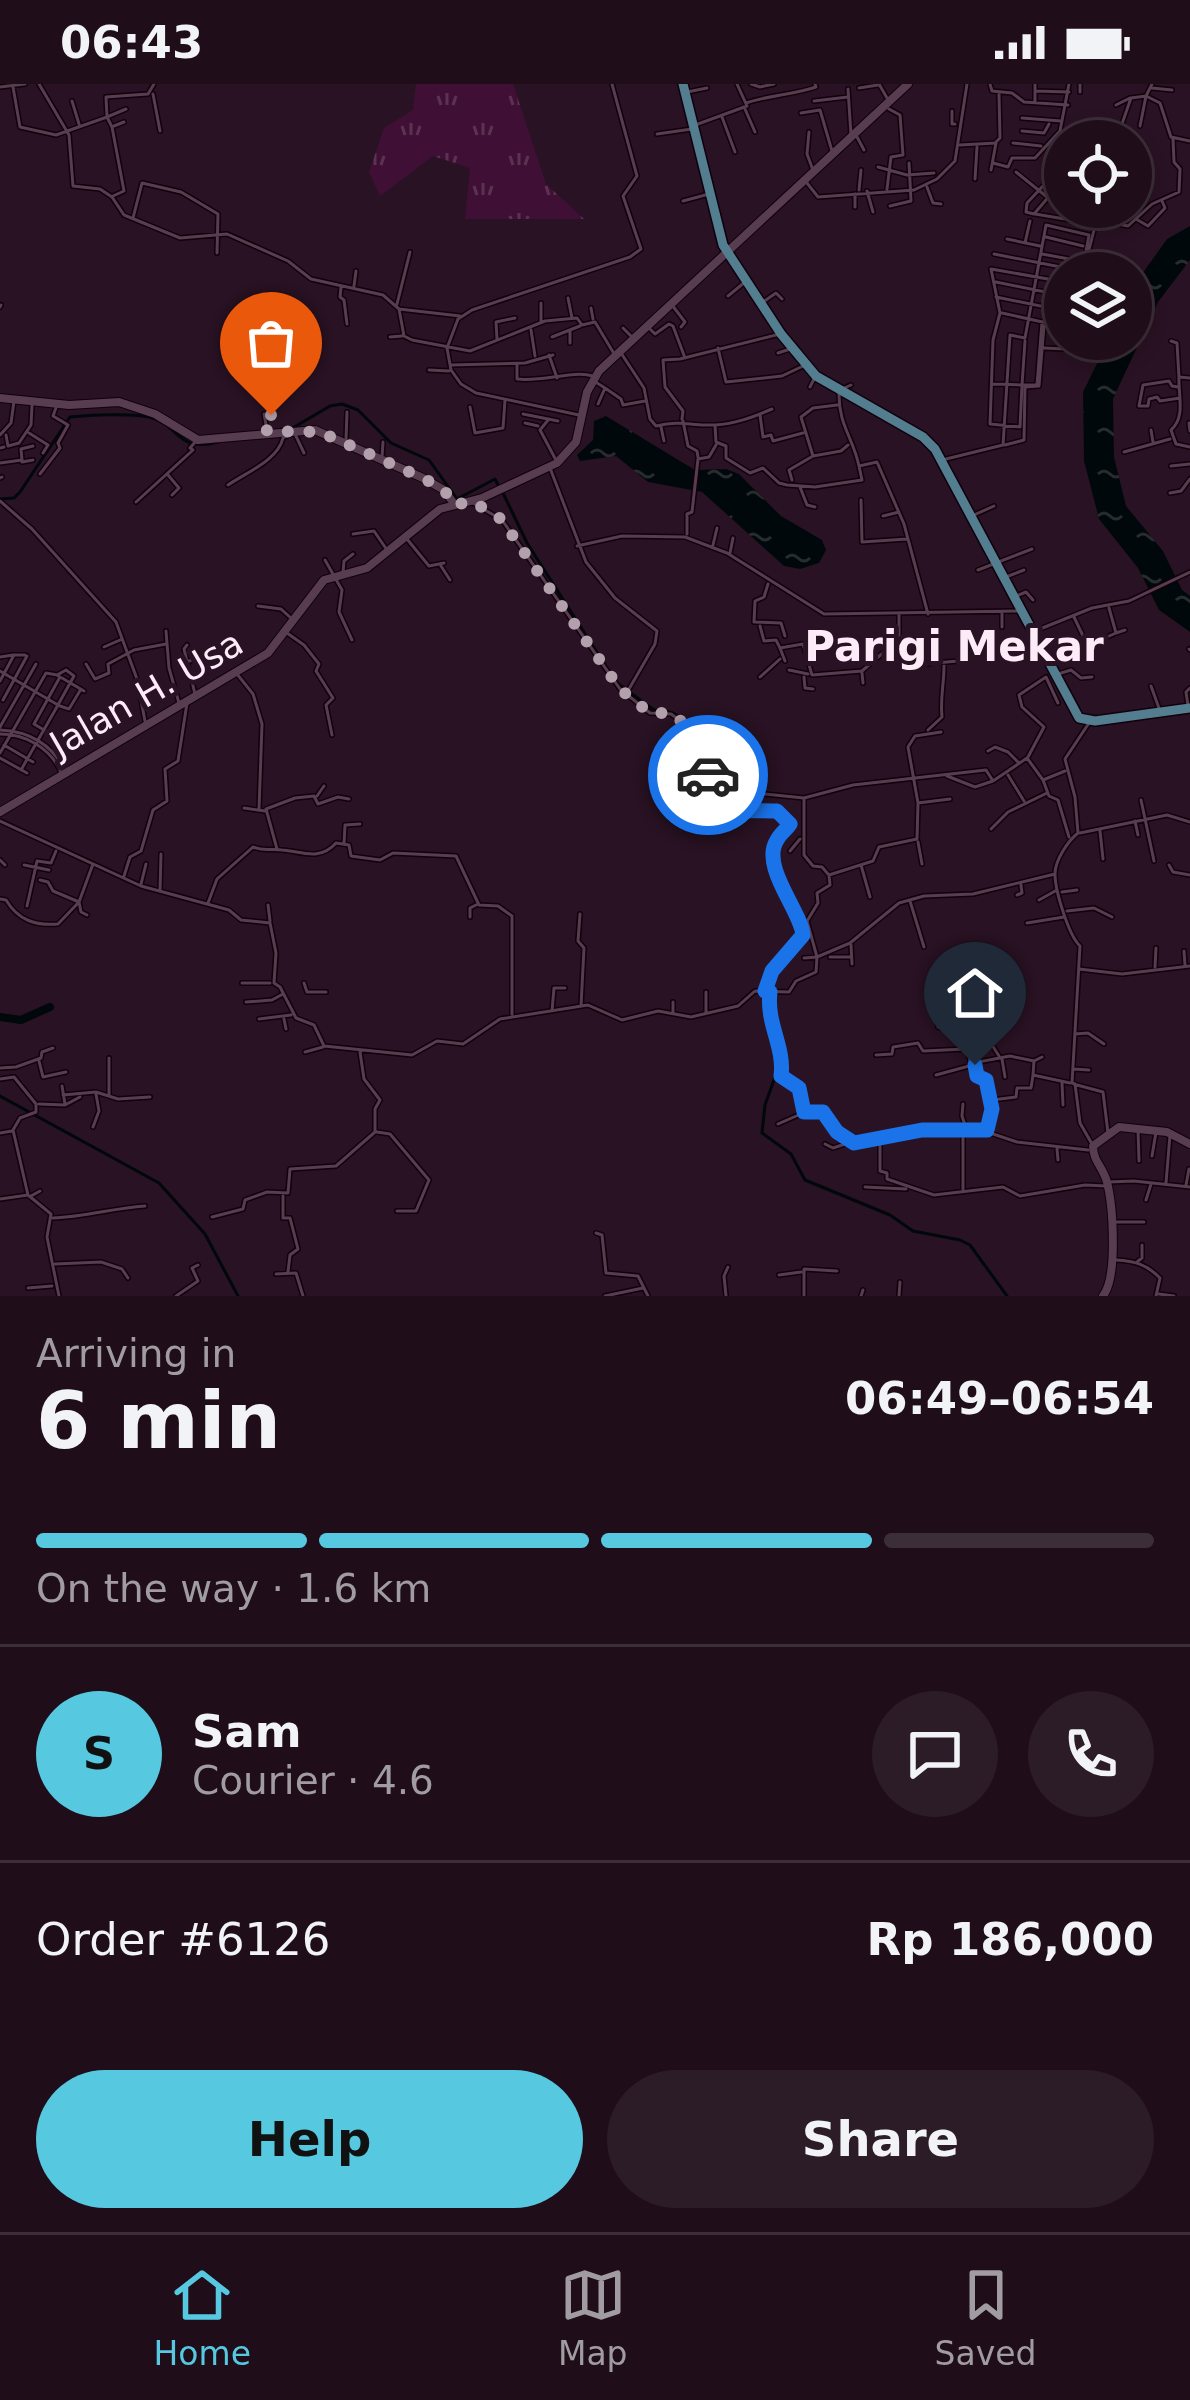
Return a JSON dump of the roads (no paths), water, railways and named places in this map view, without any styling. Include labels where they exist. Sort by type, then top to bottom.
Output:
[{"type":"main road","points":[[684,88],[728,253],[804,365],[923,437],[943,460],[1077,715],[1090,722],[1189,708]]},
{"type":"street","points":[[0,87],[25,84]]},
{"type":"street","points":[[39,84],[68,132],[73,186],[98,188],[112,197],[122,214],[180,238],[229,235],[288,261],[311,279],[383,295],[398,308],[461,316],[630,257],[641,249],[623,196],[637,176],[612,84]]},
{"type":"street","points":[[154,84],[160,131]]},
{"type":"street","points":[[737,84],[755,132]]},
{"type":"street","points":[[859,88],[879,84],[900,117],[903,155],[891,157],[887,191]]},
{"type":"street","points":[[806,180],[816,196],[927,185],[952,164],[967,84]]},
{"type":"street","points":[[990,84],[992,91]]},
{"type":"street","points":[[1063,120],[1069,84]]},
{"type":"street","points":[[1080,84],[1080,92]]},
{"type":"street","points":[[757,85],[771,85],[772,94]]},
{"type":"street","points":[[657,134],[694,127],[772,94],[815,86],[817,100],[848,97]]},
{"type":"street","points":[[332,577],[367,568],[440,509],[551,468],[576,442],[594,378],[903,86]]},
{"type":"street","points":[[1035,103],[1034,86],[1069,92]]},
{"type":"street","points":[[1141,120],[1151,86],[1172,90]]},
{"type":"street","points":[[13,87],[20,127],[55,135],[127,109]]},
{"type":"street","points":[[684,88],[707,88]]},
{"type":"street","points":[[848,89],[853,135],[864,150]]},
{"type":"street","points":[[992,91],[1035,103],[1068,105]]},
{"type":"street","points":[[986,98],[992,91]]},
{"type":"street","points":[[112,197],[124,190],[104,101],[109,95],[152,92]]},
{"type":"street","points":[[801,92],[808,110]]},
{"type":"street","points":[[958,145],[995,143],[1000,138],[999,92]]},
{"type":"street","points":[[1116,105],[1146,96],[1159,101],[1161,125],[1173,140],[1181,189],[1152,207]]},
{"type":"street","points":[[1123,120],[1131,98]]},
{"type":"street","points":[[71,101],[80,126]]},
{"type":"street","points":[[801,112],[820,109],[833,154]]},
{"type":"street","points":[[952,111],[952,124],[958,124]]},
{"type":"street","points":[[722,115],[735,152]]},
{"type":"street","points":[[1022,118],[1050,120]]},
{"type":"street","points":[[112,127],[124,122]]},
{"type":"street","points":[[1022,130],[1044,133]]},
{"type":"street","points":[[809,132],[807,154],[814,172]]},
{"type":"street","points":[[950,136],[958,135]]},
{"type":"street","points":[[1173,140],[1190,141]]},
{"type":"street","points":[[991,170],[995,143]]},
{"type":"street","points":[[993,163],[1008,167],[1012,158],[1035,158],[1043,146],[1013,143]]},
{"type":"street","points":[[975,178],[977,145]]},
{"type":"street","points":[[895,157],[898,172]]},
{"type":"street","points":[[890,206],[910,201],[909,163]]},
{"type":"street","points":[[878,167],[908,175],[934,172]]},
{"type":"street","points":[[855,207],[860,170]]},
{"type":"street","points":[[1016,172],[1044,192]]},
{"type":"street","points":[[1044,183],[1026,206],[1026,212],[1044,216]]},
{"type":"street","points":[[132,219],[139,186],[152,184],[181,192],[216,211],[217,253]]},
{"type":"street","points":[[927,185],[933,203],[940,204]]},
{"type":"street","points":[[867,191],[873,212]]},
{"type":"street","points":[[683,201],[710,193]]},
{"type":"street","points":[[1152,222],[1165,208],[1161,200]]},
{"type":"street","points":[[1034,214],[1044,201]]},
{"type":"street","points":[[1025,243],[1030,221]]},
{"type":"street","points":[[1044,278],[1036,277],[993,268],[1000,313],[988,422],[1020,428],[1027,319],[1036,277],[1044,236],[1048,225],[1088,234],[1086,252]]},
{"type":"street","points":[[1044,236],[1087,247]]},
{"type":"street","points":[[1007,239],[1048,252]]},
{"type":"street","points":[[404,336],[398,308],[410,252]]},
{"type":"street","points":[[994,254],[1044,263]]},
{"type":"street","points":[[353,288],[356,271]]},
{"type":"street","points":[[728,296],[747,280]]},
{"type":"street","points":[[992,282],[1044,292]]},
{"type":"street","points":[[342,286],[347,324]]},
{"type":"street","points":[[761,303],[776,293],[782,299]]},
{"type":"street","points":[[996,297],[1044,307]]},
{"type":"street","points":[[568,298],[572,319]]},
{"type":"street","points":[[541,302],[541,323]]},
{"type":"street","points":[[671,304],[685,322],[681,327]]},
{"type":"street","points":[[591,308],[593,320],[641,383],[652,422],[715,425],[772,409]]},
{"type":"street","points":[[552,337],[593,320],[601,311]]},
{"type":"street","points":[[990,383],[1037,386],[1042,322],[1000,313]]},
{"type":"street","points":[[461,316],[447,348],[450,368],[471,392],[581,416]]},
{"type":"street","points":[[498,340],[496,322],[515,318]]},
{"type":"street","points":[[390,337],[470,351],[541,323],[577,318],[582,325]]},
{"type":"street","points":[[657,333],[669,323],[673,326],[686,358]]},
{"type":"street","points":[[647,326],[661,340]]},
{"type":"street","points":[[943,460],[1024,440],[1025,388],[1039,386],[1044,326]]},
{"type":"street","points":[[531,328],[535,357]]},
{"type":"street","points":[[623,328],[633,339]]},
{"type":"street","points":[[569,330],[570,343]]},
{"type":"street","points":[[998,332],[1025,338]]},
{"type":"street","points":[[687,538],[700,470],[697,452],[688,446],[683,411],[665,387],[664,356],[686,358],[782,334]]},
{"type":"street","points":[[1003,446],[1010,335]]},
{"type":"street","points":[[1171,340],[1177,343],[1180,357],[1180,411],[1172,438],[1187,464],[1171,466]]},
{"type":"street","points":[[718,348],[726,382],[782,376],[804,365]]},
{"type":"street","points":[[778,353],[792,349]]},
{"type":"street","points":[[429,370],[517,363],[551,355],[558,380]]},
{"type":"street","points":[[517,363],[517,379],[558,380],[580,373],[594,378],[623,405],[647,400]]},
{"type":"street","points":[[810,387],[816,376]]},
{"type":"street","points":[[1179,377],[1190,378]]},
{"type":"street","points":[[1178,386],[1169,380],[1143,385],[1138,405],[1148,406],[1149,399],[1157,397],[1180,398]]},
{"type":"street","points":[[598,404],[605,388]]},
{"type":"street","points":[[716,443],[726,446],[726,458],[750,473],[763,468],[778,483],[817,487],[862,480],[838,404],[844,388]]},
{"type":"street","points":[[0,398],[58,404],[104,400],[134,406],[194,443],[267,431],[315,430],[444,490],[455,505]]},
{"type":"street","points":[[470,407],[475,433],[486,434],[503,428],[506,398]]},
{"type":"street","points":[[15,399],[11,423],[3,435],[8,446],[28,432],[33,401]]},
{"type":"street","points":[[40,474],[60,448],[65,423],[53,416],[58,404]]},
{"type":"street","points":[[813,456],[802,416],[813,408],[838,404]]},
{"type":"street","points":[[1180,411],[1190,411]]},
{"type":"street","points":[[344,445],[347,412]]},
{"type":"street","points":[[523,413],[558,421]]},
{"type":"street","points":[[731,413],[732,422]]},
{"type":"street","points":[[760,414],[763,437],[771,435],[772,441],[805,433]]},
{"type":"street","points":[[267,431],[264,415],[271,415]]},
{"type":"street","points":[[525,423],[540,426],[549,419]]},
{"type":"street","points":[[1189,423],[1190,431]]},
{"type":"street","points":[[698,459],[710,457],[716,443],[715,425]]},
{"type":"street","points":[[540,426],[586,562],[615,598],[657,631],[629,689]]},
{"type":"street","points":[[661,426],[664,441]]},
{"type":"street","points":[[19,430],[21,441]]},
{"type":"street","points":[[1151,430],[1154,444]]},
{"type":"street","points":[[292,431],[304,453]]},
{"type":"street","points":[[228,484],[266,462],[292,431]]},
{"type":"street","points":[[28,432],[49,445],[43,453]]},
{"type":"street","points":[[1124,452],[1172,438]]},
{"type":"street","points":[[382,460],[383,442]]},
{"type":"street","points":[[136,502],[193,450],[194,443]]},
{"type":"street","points":[[792,480],[788,470],[849,444]]},
{"type":"street","points":[[23,472],[21,449],[33,446]]},
{"type":"street","points":[[1180,446],[1190,447]]},
{"type":"street","points":[[3,476],[3,463],[33,460]]},
{"type":"street","points":[[859,466],[877,462],[900,512],[929,615]]},
{"type":"street","points":[[167,474],[179,488]]},
{"type":"street","points":[[1170,493],[1180,491],[1190,479]]},
{"type":"street","points":[[172,495],[186,481]]},
{"type":"street","points":[[800,485],[807,505],[815,507]]},
{"type":"street","points":[[0,500],[94,600],[103,603],[117,623],[146,724]]},
{"type":"street","points":[[861,500],[862,542],[909,539]]},
{"type":"street","points":[[472,501],[502,520],[620,689],[650,713],[671,713],[687,726],[714,794],[735,810],[777,811],[790,824],[776,841],[773,854],[803,935],[772,971],[768,1016],[783,1060],[781,1076],[799,1088],[804,1112]]},
{"type":"street","points":[[973,516],[994,506]]},
{"type":"street","points":[[883,516],[900,512]]},
{"type":"street","points":[[712,547],[717,528]]},
{"type":"street","points":[[353,534],[374,531],[388,551]]},
{"type":"street","points":[[580,545],[622,536],[687,538],[729,555],[818,613],[1022,611]]},
{"type":"street","points":[[405,537],[429,566],[442,564],[450,580]]},
{"type":"street","points":[[729,555],[734,538]]},
{"type":"street","points":[[969,544],[984,539]]},
{"type":"street","points":[[978,570],[1032,549]]},
{"type":"street","points":[[344,574],[344,561],[352,554]]},
{"type":"street","points":[[325,560],[342,590],[339,612],[352,640]]},
{"type":"street","points":[[1005,578],[1024,570]]},
{"type":"street","points":[[1034,632],[1073,615],[1129,601],[1190,572]]},
{"type":"street","name":"Jalan H. Usa","points":[[0,816],[63,772],[268,653],[317,588],[332,577]]},
{"type":"street","points":[[769,582],[764,597],[755,601],[753,620],[781,623],[785,635]]},
{"type":"street","points":[[1015,597],[1026,592],[1033,600]]},
{"type":"street","points":[[259,606],[281,609],[294,620]]},
{"type":"street","points":[[1108,607],[1116,633]]},
{"type":"street","points":[[1002,613],[1002,627]]},
{"type":"street","points":[[899,615],[899,639]]},
{"type":"street","points":[[1073,615],[1082,638],[1100,640],[1125,630]]},
{"type":"street","points":[[1062,621],[1066,628]]},
{"type":"street","points":[[760,624],[764,641],[776,640],[783,660],[760,677]]},
{"type":"street","points":[[166,631],[166,644],[187,700]]},
{"type":"street","points":[[285,632],[319,664],[316,670],[333,698],[326,704],[332,735]]},
{"type":"street","points":[[104,647],[122,639]]},
{"type":"street","points":[[789,670],[807,674],[862,671],[899,639],[915,640]]},
{"type":"street","points":[[86,664],[95,679],[109,673],[109,664],[134,650],[166,644]]},
{"type":"street","points":[[780,648],[803,644],[805,688],[813,689]]},
{"type":"street","points":[[124,878],[130,857],[141,851],[153,810],[168,800],[165,769],[178,761],[187,700],[187,645]]},
{"type":"street","points":[[887,650],[902,666],[944,664],[962,659],[966,650]]},
{"type":"street","points":[[0,681],[14,655]]},
{"type":"street","points":[[188,662],[208,656]]},
{"type":"street","points":[[0,658],[27,657],[2,699],[12,705]]},
{"type":"street","points":[[36,664],[1,731],[56,754],[63,772]]},
{"type":"street","points":[[928,732],[942,717],[944,664]]},
{"type":"street","points":[[2,672],[36,692],[48,700],[58,705],[69,709],[82,690],[70,683],[58,676],[46,673],[36,692],[21,717],[13,733],[4,745],[0,755],[24,771],[37,743],[44,730],[58,705],[70,683],[73,672],[66,670],[58,676],[48,700],[34,725]]},
{"type":"street","points":[[1057,674],[1072,670],[1081,678],[1092,676]]},
{"type":"street","points":[[862,671],[863,683]]},
{"type":"street","points":[[236,672],[253,694],[262,724],[262,810],[277,850]]},
{"type":"street","points":[[946,775],[975,787],[1007,773],[1027,758],[1044,728],[1027,713],[1018,695],[1046,677],[1058,703]]},
{"type":"street","points":[[1151,686],[1160,712]]},
{"type":"street","points":[[1189,708],[1186,692],[1190,688]]},
{"type":"street","points":[[2,708],[5,717]]},
{"type":"street","points":[[53,714],[62,719]]},
{"type":"street","points":[[21,717],[44,730]]},
{"type":"street","points":[[1078,833],[1067,753],[1090,722]]},
{"type":"street","points":[[922,864],[908,747],[912,738],[941,732]]},
{"type":"street","points":[[4,745],[31,760]]},
{"type":"street","points":[[988,751],[1004,750],[1020,764]]},
{"type":"street","points":[[1027,758],[1047,793],[1057,799],[1070,838]]},
{"type":"street","points":[[714,794],[726,790],[804,797],[853,785],[986,770],[993,782]]},
{"type":"street","points":[[1043,780],[1066,771]]},
{"type":"street","points":[[1007,773],[1024,801]]},
{"type":"street","points":[[316,798],[324,786]]},
{"type":"street","points":[[991,830],[1024,801],[1047,793]]},
{"type":"street","points":[[316,798],[318,804],[338,797],[350,799]]},
{"type":"street","points":[[305,1052],[324,1046],[416,1055],[429,1043],[441,1040],[463,1045],[493,1022],[513,1017],[588,1005],[622,1020],[658,1011],[691,1017],[735,1008],[755,991],[789,992],[796,981],[816,972],[807,921],[818,903],[817,893],[830,885],[829,875],[805,857],[804,797]]},
{"type":"street","points":[[244,808],[262,810],[295,798],[316,798]]},
{"type":"street","points":[[918,802],[950,799]]},
{"type":"street","points":[[1141,800],[1154,861]]},
{"type":"street","points":[[1060,809],[1076,808]]},
{"type":"street","points":[[1103,1296],[1112,1282],[1114,1259],[1107,1184],[1079,1124],[1072,1069],[1080,946],[1070,936],[1055,874],[1070,838],[1078,833],[1167,815],[1190,822]]},
{"type":"street","points":[[0,816],[56,849],[141,886],[229,910],[239,919],[270,923]]},
{"type":"street","points":[[1135,821],[1138,835]]},
{"type":"street","points":[[344,844],[345,825],[360,824]]},
{"type":"street","points":[[1100,829],[1103,859]]},
{"type":"street","points":[[790,851],[802,838]]},
{"type":"street","points":[[829,875],[874,860],[879,847],[916,839]]},
{"type":"street","points":[[207,904],[217,879],[251,848],[302,856],[329,850],[334,844],[350,846],[351,856],[380,860],[393,853],[456,856],[478,904]]},
{"type":"street","points":[[27,906],[38,860],[53,862],[56,849]]},
{"type":"street","points":[[160,892],[161,854]]},
{"type":"street","points":[[841,862],[843,871]]},
{"type":"street","points":[[0,899],[6,900],[16,917],[52,925],[79,902],[93,864]]},
{"type":"street","points":[[141,886],[146,864]]},
{"type":"street","points":[[24,865],[49,870]]},
{"type":"street","points":[[861,865],[870,897]]},
{"type":"street","points":[[1169,866],[1173,872],[1190,875]]},
{"type":"street","points":[[830,958],[879,916],[910,900],[973,894],[1055,874]]},
{"type":"street","points":[[40,880],[79,902]]},
{"type":"street","points":[[1017,896],[1022,892],[1021,883]]},
{"type":"street","points":[[1039,900],[1077,890]]},
{"type":"street","points":[[1051,903],[1060,893]]},
{"type":"street","points":[[910,900],[924,947]]},
{"type":"street","points":[[79,902],[81,913],[87,915]]},
{"type":"street","points":[[470,916],[470,908],[478,904],[500,907],[513,917],[513,1017]]},
{"type":"street","points":[[268,905],[276,953],[274,983],[295,1000]]},
{"type":"street","points":[[1027,923],[1094,908],[1112,917]]},
{"type":"street","points":[[580,914],[578,940],[584,948],[581,1008]]},
{"type":"street","points":[[804,958],[851,961],[850,943]]},
{"type":"street","points":[[1155,968],[1156,948]]},
{"type":"street","points":[[1077,969],[1115,973],[1188,966],[1184,951]]},
{"type":"street","points":[[1112,983],[1115,973]]},
{"type":"street","points":[[242,983],[274,983]]},
{"type":"street","points":[[304,983],[307,992]]},
{"type":"street","points":[[552,1011],[554,988],[565,988]]},
{"type":"street","points":[[292,1014],[295,1000],[307,992],[326,992]]},
{"type":"street","points":[[706,992],[706,1014]]},
{"type":"street","points":[[246,1003],[283,994]]},
{"type":"street","points":[[673,1001],[673,1015]]},
{"type":"street","points":[[962,1009],[971,1064],[978,1078],[986,1080],[987,1130]]},
{"type":"street","points":[[259,1019],[292,1014],[314,1025],[324,1046]]},
{"type":"street","points":[[284,1017],[286,1029]]},
{"type":"street","points":[[938,1028],[964,1032]]},
{"type":"street","points":[[1074,1034],[1088,1033],[1104,1044]]},
{"type":"street","points":[[876,1055],[892,1054],[893,1048],[907,1043],[918,1043],[922,1051],[968,1050]]},
{"type":"street","points":[[992,1045],[1005,1077]]},
{"type":"street","points":[[53,1048],[41,1052],[43,1077],[66,1072]]},
{"type":"street","points":[[360,1050],[364,1079],[380,1100],[375,1132]]},
{"type":"street","points":[[936,1075],[1001,1058],[1034,1061],[1042,1057]]},
{"type":"street","points":[[109,1058],[109,1096]]},
{"type":"street","points":[[0,1068],[39,1059]]},
{"type":"street","points":[[990,1100],[1016,1097],[1017,1088],[1031,1088],[1034,1061]]},
{"type":"street","points":[[1072,1069],[1089,1070]]},
{"type":"street","points":[[1033,1075],[1103,1092]]},
{"type":"street","points":[[0,1079],[14,1077],[37,1104],[65,1106],[81,1096]]},
{"type":"street","points":[[1061,1083],[1063,1105]]},
{"type":"street","points":[[1102,1085],[1108,1135]]},
{"type":"street","points":[[62,1087],[65,1106]]},
{"type":"street","points":[[93,1127],[99,1111],[96,1092]]},
{"type":"street","points":[[64,1095],[150,1096]]},
{"type":"street","points":[[37,1104],[33,1115],[20,1118],[14,1130],[29,1196],[43,1205],[51,1219],[47,1237],[58,1296]]},
{"type":"street","points":[[963,1104],[963,1191]]},
{"type":"street","points":[[778,1124],[804,1112],[823,1112],[849,1142]]},
{"type":"street","points":[[825,1144],[833,1148],[922,1130],[987,1130],[1008,1141],[1093,1148],[1118,1127],[1170,1133],[1190,1144]]},
{"type":"street","points":[[1138,1127],[1139,1161]]},
{"type":"street","points":[[0,1133],[14,1130]]},
{"type":"street","points":[[1152,1156],[1156,1130]]},
{"type":"street","points":[[212,1217],[243,1209],[245,1200],[266,1192],[288,1192],[290,1169],[336,1166],[375,1132],[390,1134],[429,1181],[416,1211],[397,1211]]},
{"type":"street","points":[[1166,1185],[1170,1133]]},
{"type":"street","points":[[880,1137],[880,1171],[907,1189],[934,1195],[1003,1187],[1020,1196],[1083,1185],[1151,1182],[1188,1187],[1189,1169]]},
{"type":"street","points":[[1057,1147],[1058,1160]]},
{"type":"street","points":[[1147,1200],[1151,1182]]},
{"type":"street","points":[[865,1187],[894,1192],[907,1189]]},
{"type":"street","points":[[0,1199],[40,1191]]},
{"type":"street","points":[[283,1194],[283,1217],[290,1218],[298,1249],[290,1255],[288,1272]]},
{"type":"street","points":[[51,1219],[146,1206]]},
{"type":"street","points":[[1110,1223],[1144,1222]]},
{"type":"street","points":[[596,1232],[602,1235],[606,1273],[638,1276],[647,1296]]},
{"type":"street","points":[[1136,1262],[1142,1258],[1142,1245]]},
{"type":"street","points":[[1128,1261],[1129,1251]]},
{"type":"street","points":[[1114,1259],[1136,1262],[1159,1277],[1156,1295],[1174,1296]]},
{"type":"street","points":[[52,1264],[100,1262],[123,1269],[128,1278]]},
{"type":"street","points":[[176,1296],[199,1281],[192,1268],[198,1265]]},
{"type":"street","points":[[726,1296],[728,1267]]},
{"type":"street","points":[[778,1275],[807,1267],[836,1271]]},
{"type":"street","points":[[803,1271],[804,1296]]},
{"type":"street","points":[[276,1274],[296,1274],[303,1296]]},
{"type":"street","points":[[899,1296],[900,1282]]},
{"type":"street","points":[[28,1288],[54,1285]]},
{"type":"street","points":[[605,1296],[644,1288]]},
{"type":"water","points":[[1190,226],[1190,260],[1152,315],[1152,260],[1167,239]]},
{"type":"water","points":[[1099,360],[1131,360],[1113,399],[1114,457],[1126,506],[1163,551],[1182,590],[1190,596],[1190,632],[1159,610],[1138,568],[1099,519],[1084,461],[1083,392]]},
{"type":"water","points":[[606,416],[695,470],[726,469],[739,474],[781,516],[822,540],[826,550],[819,563],[800,569],[784,566],[702,492],[648,482],[616,456],[580,461],[577,455],[593,440],[594,421]]},
{"type":"waterway","points":[[291,429],[342,404],[358,410],[391,443],[429,460],[457,499],[495,479],[498,485]]},
{"type":"waterway","points":[[0,499],[14,498],[20,492],[70,417],[149,417],[194,444],[218,442]]},
{"type":"waterway","points":[[503,493],[527,543],[605,665]]},
{"type":"waterway","points":[[617,683],[654,710],[667,711],[688,724],[702,747],[713,785]]},
{"type":"waterway","points":[[719,799],[733,807],[783,811],[793,821],[775,852],[807,930],[804,943],[786,961]]},
{"type":"waterway","points":[[770,982],[766,1018],[778,1054]]},
{"type":"waterway","points":[[0,1017],[21,1020],[50,1007]]},
{"type":"waterway","points":[[780,1063],[765,1105],[762,1133],[791,1154],[805,1180],[890,1215],[913,1231],[970,1245],[1007,1296]]},
{"type":"waterway","points":[[0,1096],[159,1183],[205,1234],[238,1296]]},
{"type":"district","name":"Parigi Mekar","points":[[954,646]]}]
